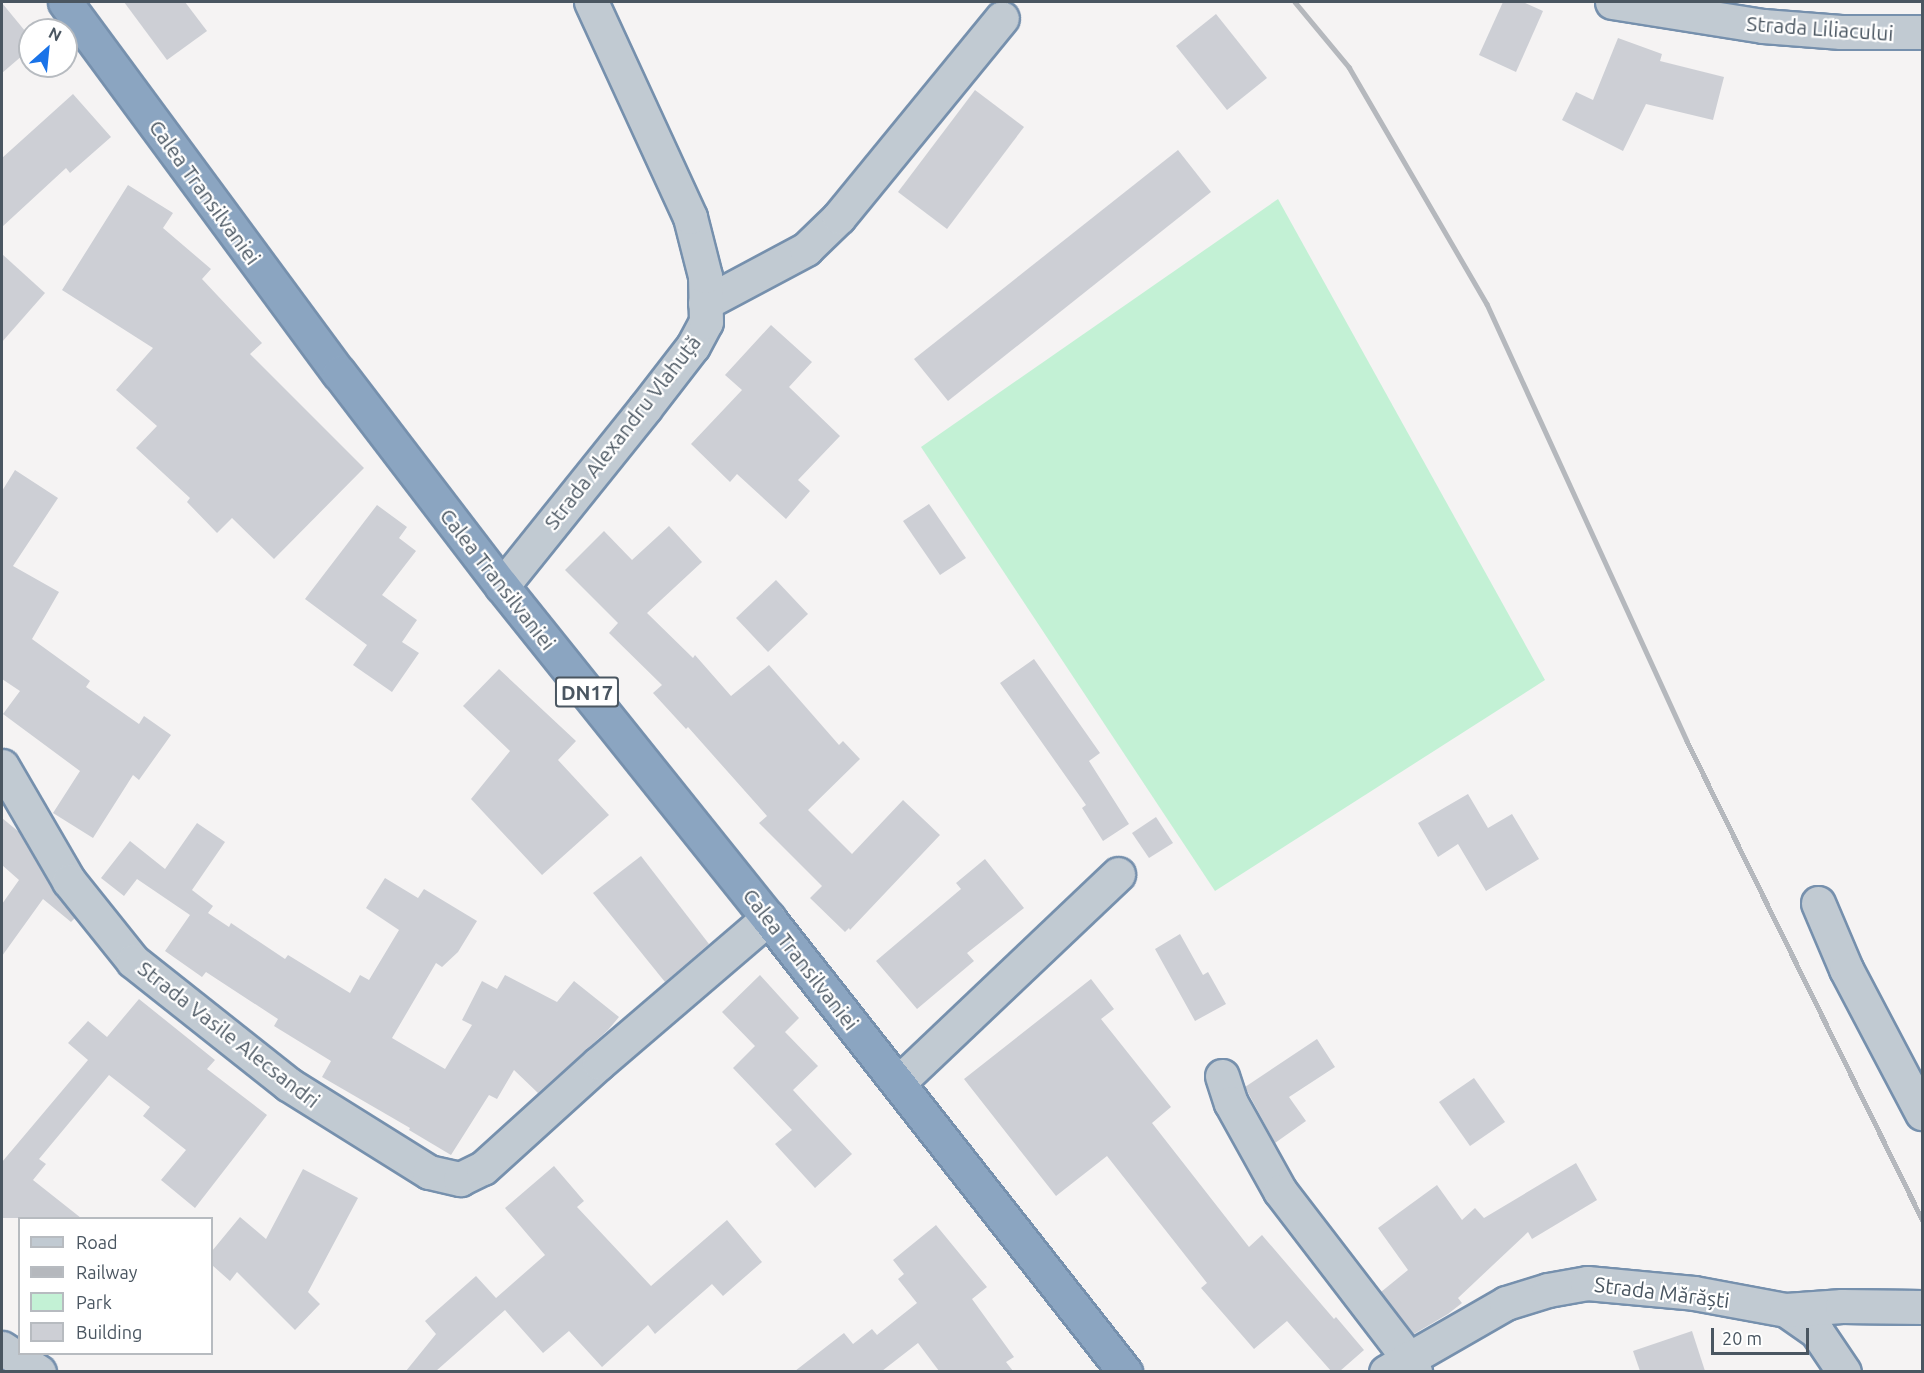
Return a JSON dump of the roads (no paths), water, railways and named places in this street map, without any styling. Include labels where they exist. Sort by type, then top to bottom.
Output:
[{"type":"highway","name":"Calea Transilvaniei","points":[[65,2],[339,373],[502,586],[899,1082],[1125,1371]]},
{"type":"street","name":"Strada Alexandru Vlahuță","points":[[502,586],[693,346],[706,322],[705,276],[690,217],[591,2]]},
{"type":"street","name":"Strada Liliacului","points":[[1612,2],[1763,26],[1852,32],[1923,32]]},
{"type":"street","points":[[705,303],[806,249],[840,217],[1002,18]]},
{"type":"street","name":"Strada Vasile Alecsandri","points":[[2,766],[69,881],[133,961],[288,1084],[429,1172],[460,1179],[483,1168],[768,918]]},
{"type":"street","points":[[899,1082],[1118,874]]},
{"type":"street","points":[[1818,903],[1846,969],[1923,1113]]},
{"type":"street","points":[[1222,1076],[1235,1112],[1280,1191],[1403,1367]]},
{"type":"street","name":"Strada Mărăști","points":[[1403,1367],[1506,1303],[1548,1290],[1587,1283],[1684,1292],[1786,1310],[1842,1306],[1923,1307]]},
{"type":"street","points":[[1786,1310],[1817,1332],[1844,1371]]},
{"type":"street","points":[[2,1348],[39,1371]]},
{"type":"railway","points":[[1295,2],[1349,67],[1487,304],[1687,741],[1922,1219]]}]
